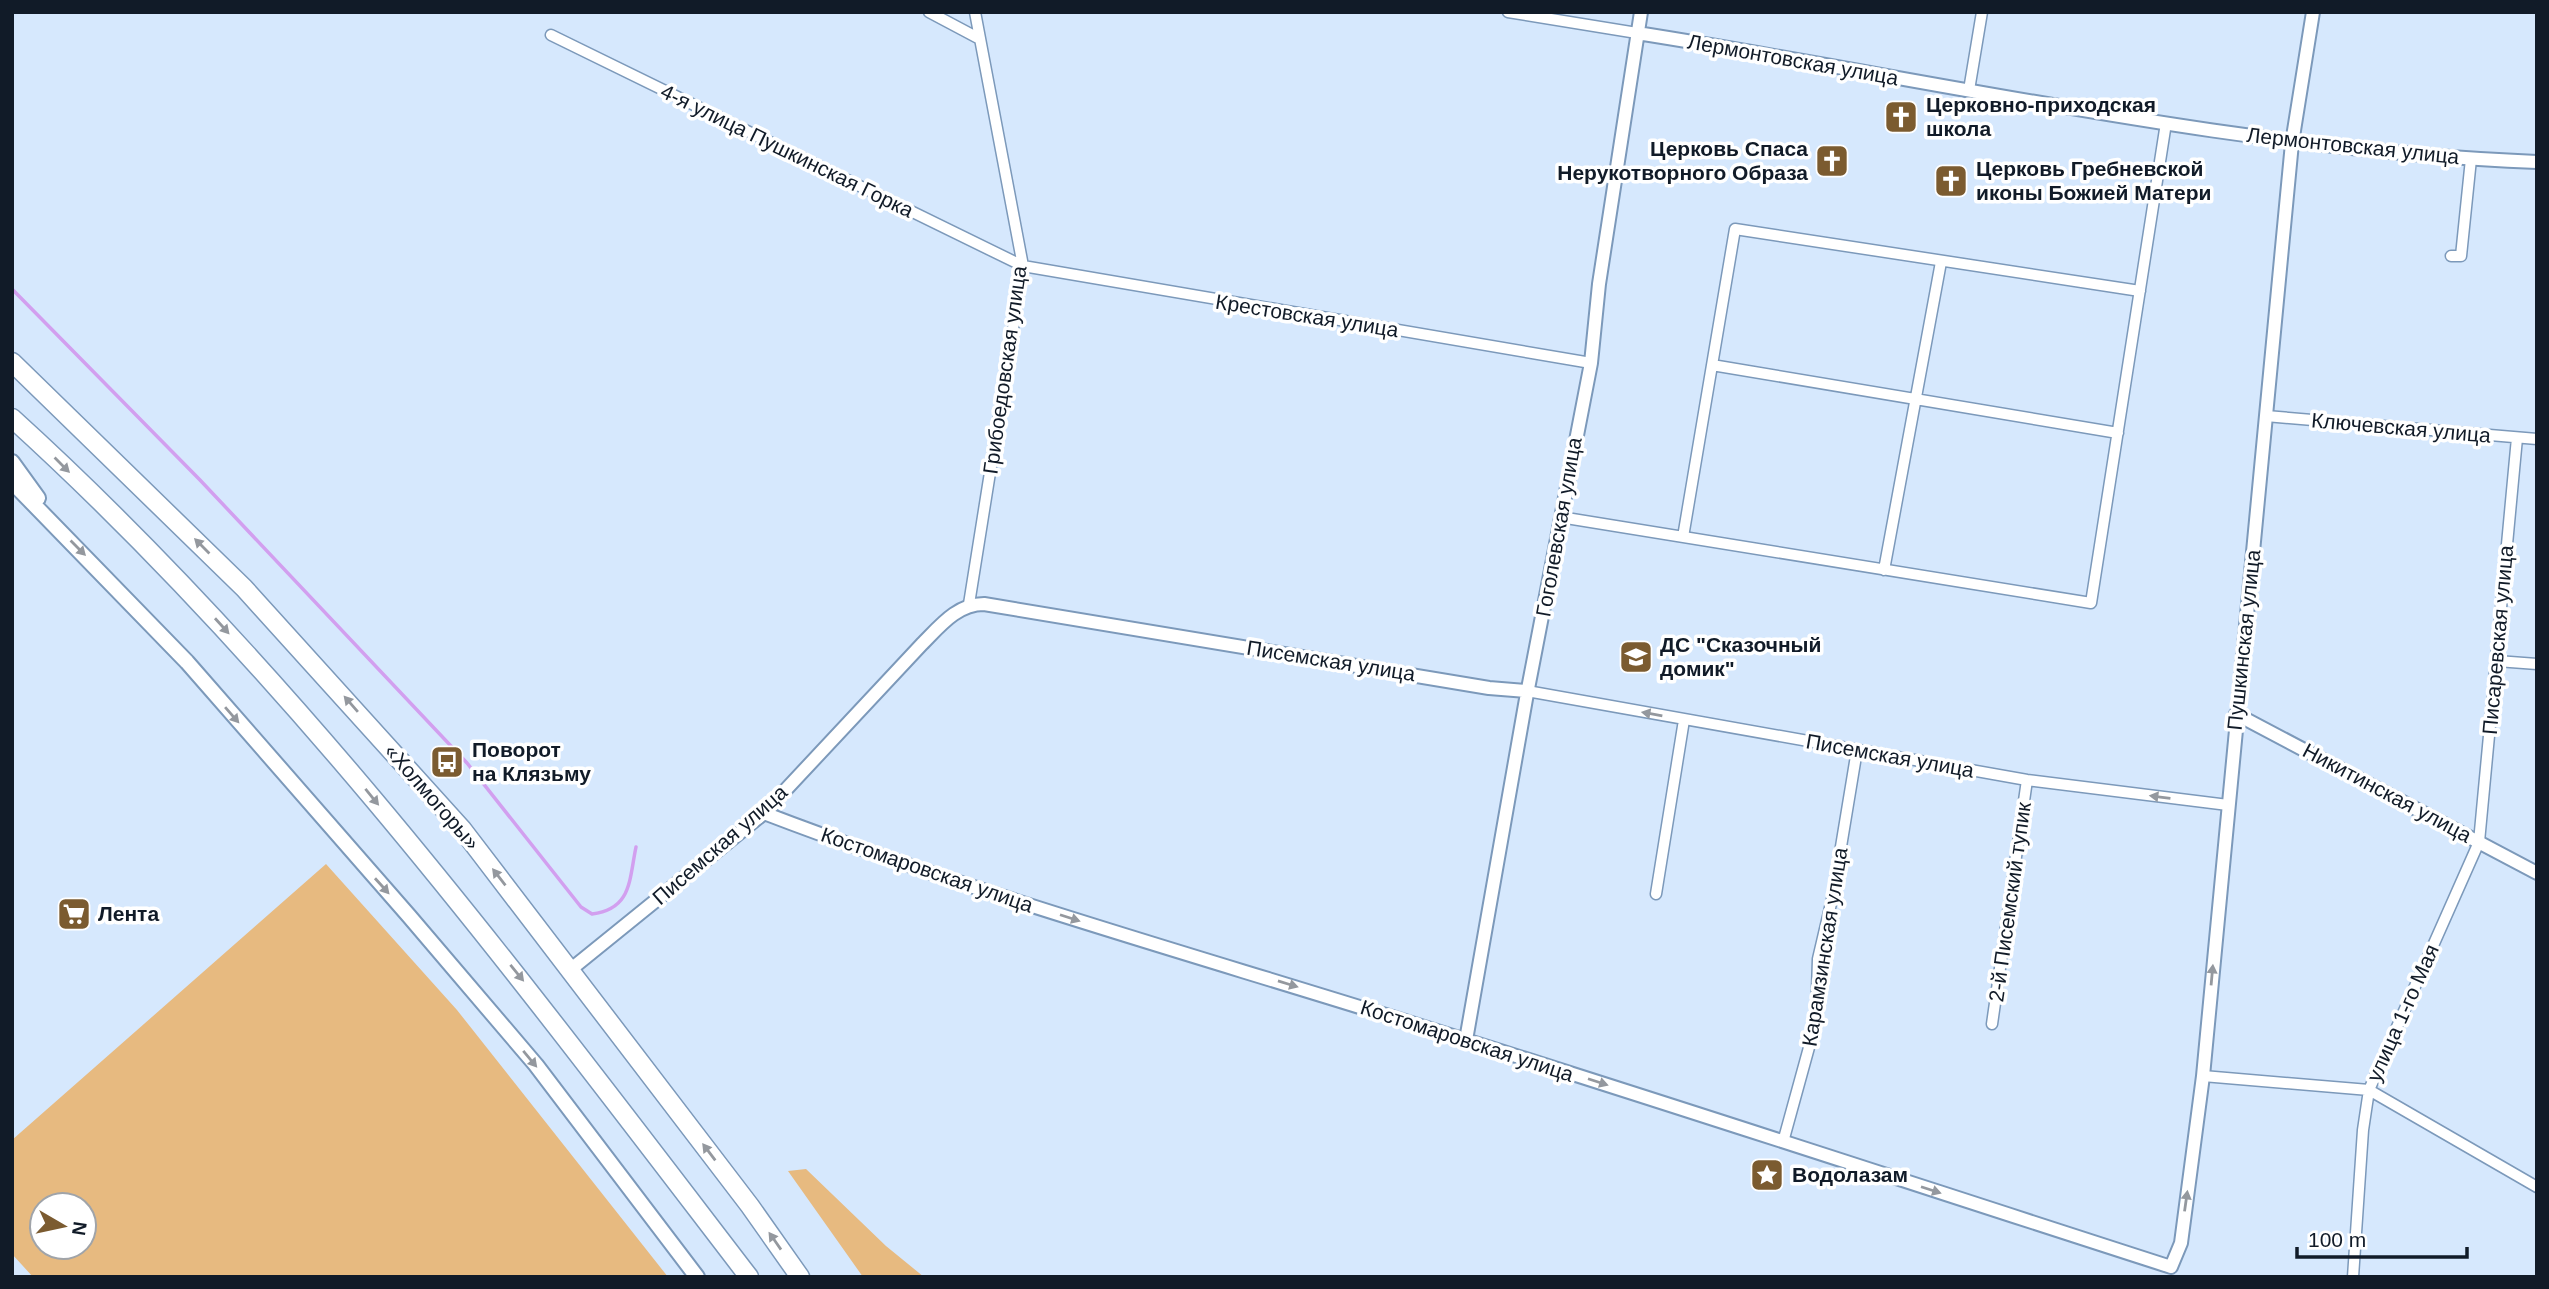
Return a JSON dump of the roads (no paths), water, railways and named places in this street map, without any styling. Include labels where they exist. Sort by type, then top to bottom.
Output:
[{"type":"highway","name":"«Холмогоры»","points":[[12,362],[244,588],[462,829],[750,1206],[800,1277]]},
{"type":"highway","name":"«Холмогоры»","points":[[12,418],[214,618],[353,773],[532,991],[749,1277]]},
{"type":"main road","points":[[12,353],[36,384]]},
{"type":"main road","points":[[12,462],[58,528]]},
{"type":"main road","points":[[12,482],[187,662],[409,916],[536,1065],[697,1277]]},
{"type":"street","points":[[929,12],[978,38]]},
{"type":"street","name":"Грибоедовская улица","points":[[969,604],[1023,266],[975,12]]},
{"type":"street","name":"Лермонтовская улица","points":[[1508,12],[2292,142],[2471,159],[2537,162]]},
{"type":"street","name":"Гоголевская улица","points":[[1466,1040],[1527,691],[1591,363],[1599,284],[1641,12]]},
{"type":"street","points":[[1969,90],[1982,12]]},
{"type":"street","name":"Пушкинская улица","points":[[2171,1267],[2180,1243],[2203,1076],[2292,142],[2313,12]]},
{"type":"street","name":"4-я улица Пушкинская Горка","points":[[551,35],[1023,266]]},
{"type":"street","points":[[1560,517],[2091,603],[2166,123]]},
{"type":"street","points":[[2451,256],[2461,256],[2471,159]]},
{"type":"street","points":[[1683,537],[1735,229],[2140,291]]},
{"type":"street","points":[[1884,570],[1941,262]]},
{"type":"street","name":"Крестовская улица","points":[[1023,266],[1591,363]]},
{"type":"street","points":[[1713,365],[2118,433]]},
{"type":"street","name":"Ключевская улица","points":[[2266,416],[2537,439]]},
{"type":"street","name":"Писаревская улица","points":[[2479,842],[2518,438]]},
{"type":"street","name":"Писемская улица","points":[[570,970],[764,813],[922,644],[947,619],[969,604],[984,604],[1489,688],[1527,691],[2027,780],[2228,805]]},
{"type":"street","points":[[2497,661],[2537,664]]},
{"type":"street","name":"Никитинская улица","points":[[2236,714],[2537,873]]},
{"type":"street","points":[[1656,894],[1684,720]]},
{"type":"street","name":"Карамзинская улица","points":[[1783,1142],[1816,1022],[1818,959],[1833,895],[1857,750]]},
{"type":"street","name":"2-й Писемский тупик","points":[[1992,1024],[2027,780]]},
{"type":"street","name":"Костомаровская улица","points":[[764,813],[1083,922],[1466,1040],[2171,1267]]},
{"type":"street","name":"улица 1-го Мая","points":[[2353,1277],[2369,1090],[2479,842]]},
{"type":"street","points":[[2203,1076],[2369,1090],[2537,1186]]},
{"type":"waterway","points":[[12,289],[200,480],[467,763],[581,907],[592,914],[605,911],[622,899],[630,881],[636,847]]},
{"type":"place","name":"Церковно-приходская школа","points":[[1901,117]]},
{"type":"place","name":"Церковь Спаса Нерукотворного Образа","points":[[1832,161]]},
{"type":"place","name":"Церковь Гребневской иконы Божией Матери","points":[[1951,181]]},
{"type":"place","name":"ДС \"Сказочный домик\"","points":[[1636,657]]},
{"type":"place","name":"Поворот на Клязьму","points":[[447,762]]},
{"type":"place","name":"Лента","points":[[74,914]]},
{"type":"place","name":"Водолазам","points":[[1767,1175]]}]
